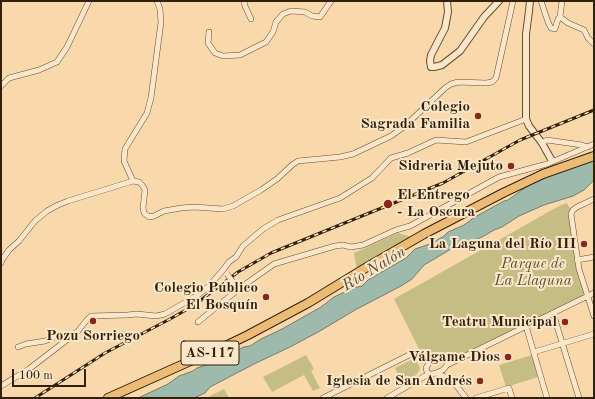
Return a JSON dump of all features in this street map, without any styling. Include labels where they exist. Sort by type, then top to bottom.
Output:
[{"type":"main road","name":"AS-117","points":[[108,398],[248,336],[308,303],[424,234],[504,193],[543,174],[594,156]]},
{"type":"street","points":[[1,86],[9,78],[39,70],[57,62],[67,47],[89,1]]},
{"type":"street","points":[[133,181],[124,161],[125,149],[148,113],[161,22],[160,9],[157,1]]},
{"type":"street","points":[[244,1],[251,19]]},
{"type":"street","points":[[209,32],[208,43],[215,53],[224,56],[240,55],[266,42],[273,32],[276,22],[283,14],[291,11],[305,12],[312,16],[320,17],[331,1]]},
{"type":"street","points":[[447,1],[448,12],[445,28],[431,55],[431,67],[434,68],[442,65],[460,51],[484,17],[499,1]]},
{"type":"street","points":[[1,263],[9,250],[19,241],[35,221],[47,211],[68,201],[133,181],[139,182],[145,190],[143,208],[144,213],[149,217],[164,211],[181,208],[194,207],[223,209],[233,206],[261,190],[277,179],[298,161],[340,157],[352,154],[391,136],[405,126],[451,84],[458,82],[486,83],[492,82],[496,78],[513,1]]},
{"type":"street","points":[[530,1],[526,34],[526,119],[552,161]]},
{"type":"street","points":[[541,1],[548,22],[551,28],[555,29],[560,17],[562,1]]},
{"type":"street","points":[[560,17],[568,23],[584,30],[588,38],[594,44]]},
{"type":"street","points":[[1,386],[28,369],[68,339],[78,331],[91,316],[137,314],[156,316],[165,314],[198,295],[225,272],[229,262],[236,257],[243,246],[263,229],[278,220],[340,198],[372,178],[391,158],[408,153],[436,140],[466,142],[526,119]]},
{"type":"street","points":[[542,144],[547,140],[588,147]]},
{"type":"street","points":[[198,322],[238,287],[274,264],[335,246],[343,245],[352,247],[363,245],[396,230],[410,226],[499,177],[545,164],[594,144]]},
{"type":"street","points":[[594,199],[577,207],[571,214],[579,269],[594,316]]},
{"type":"street","points":[[577,260],[594,257]]},
{"type":"street","points":[[225,272],[238,287]]},
{"type":"street","points":[[387,398],[429,373],[443,370],[447,363],[594,293]]},
{"type":"street","points":[[554,313],[579,398]]},
{"type":"street","points":[[526,326],[547,398]]},
{"type":"street","points":[[534,352],[594,334]]},
{"type":"street","points":[[18,347],[45,341],[55,337],[68,339]]},
{"type":"street","points":[[323,398],[409,355],[413,354],[420,357],[433,359]]},
{"type":"street","points":[[429,373],[428,363],[440,356],[443,357],[447,363],[450,379]]},
{"type":"street","points":[[420,357],[425,363],[429,373]]},
{"type":"street","points":[[429,373],[450,379],[464,396],[458,398]]},
{"type":"street","points":[[476,398],[509,388],[512,398]]},
{"type":"green space","name":"Parque de La Llaguna","points":[[567,203],[573,210],[571,219],[587,297],[453,361],[449,356],[443,353],[437,352],[431,355],[420,351],[394,299],[559,206]]},
{"type":"green space","points":[[398,233],[412,237],[357,268],[354,253]]},
{"type":"green space","points":[[306,355],[314,369],[311,371],[320,388],[313,391],[304,375],[272,392],[263,377]]},
{"type":"green space","points":[[532,355],[538,377],[506,387],[499,365]]},
{"type":"green space","points":[[411,360],[417,362],[420,368],[419,371],[416,375],[402,382],[395,368]]},
{"type":"green space","points":[[224,389],[229,398],[206,398]]},
{"type":"shaded area","name":"Río Nalón","points":[[594,159],[594,180],[584,190],[573,196],[544,205],[519,216],[484,236],[470,242],[463,242],[424,265],[412,279],[401,286],[290,347],[210,387],[205,393],[194,398],[138,398],[168,384],[179,376],[219,361],[225,356],[244,347],[250,346],[321,307],[334,297],[353,288],[362,286],[368,280],[406,258],[415,249],[430,244],[448,232],[464,225],[475,217],[508,200],[536,180]]},
{"type":"railway","points":[[35,398],[105,353],[193,306],[238,272],[271,253],[443,183],[520,140],[594,110]]},
{"type":"place","name":"Colegio Sagrada Familia","points":[[478,116]]},
{"type":"place","name":"Sidreria Mejuto","points":[[511,166]]},
{"type":"place","name":"El Entrego - La Oscura","points":[[388,204]]},
{"type":"place","name":"La Laguna del Río III","points":[[584,244]]},
{"type":"place","name":"Colegio Público El Bosquín","points":[[266,297]]},
{"type":"place","name":"Pozu Sorriego","points":[[93,321]]},
{"type":"place","name":"Teatru Municipal","points":[[565,322]]},
{"type":"place","name":"Válgame Dios","points":[[508,357]]},
{"type":"place","name":"Iglesia de San Andrés","points":[[480,381]]}]
